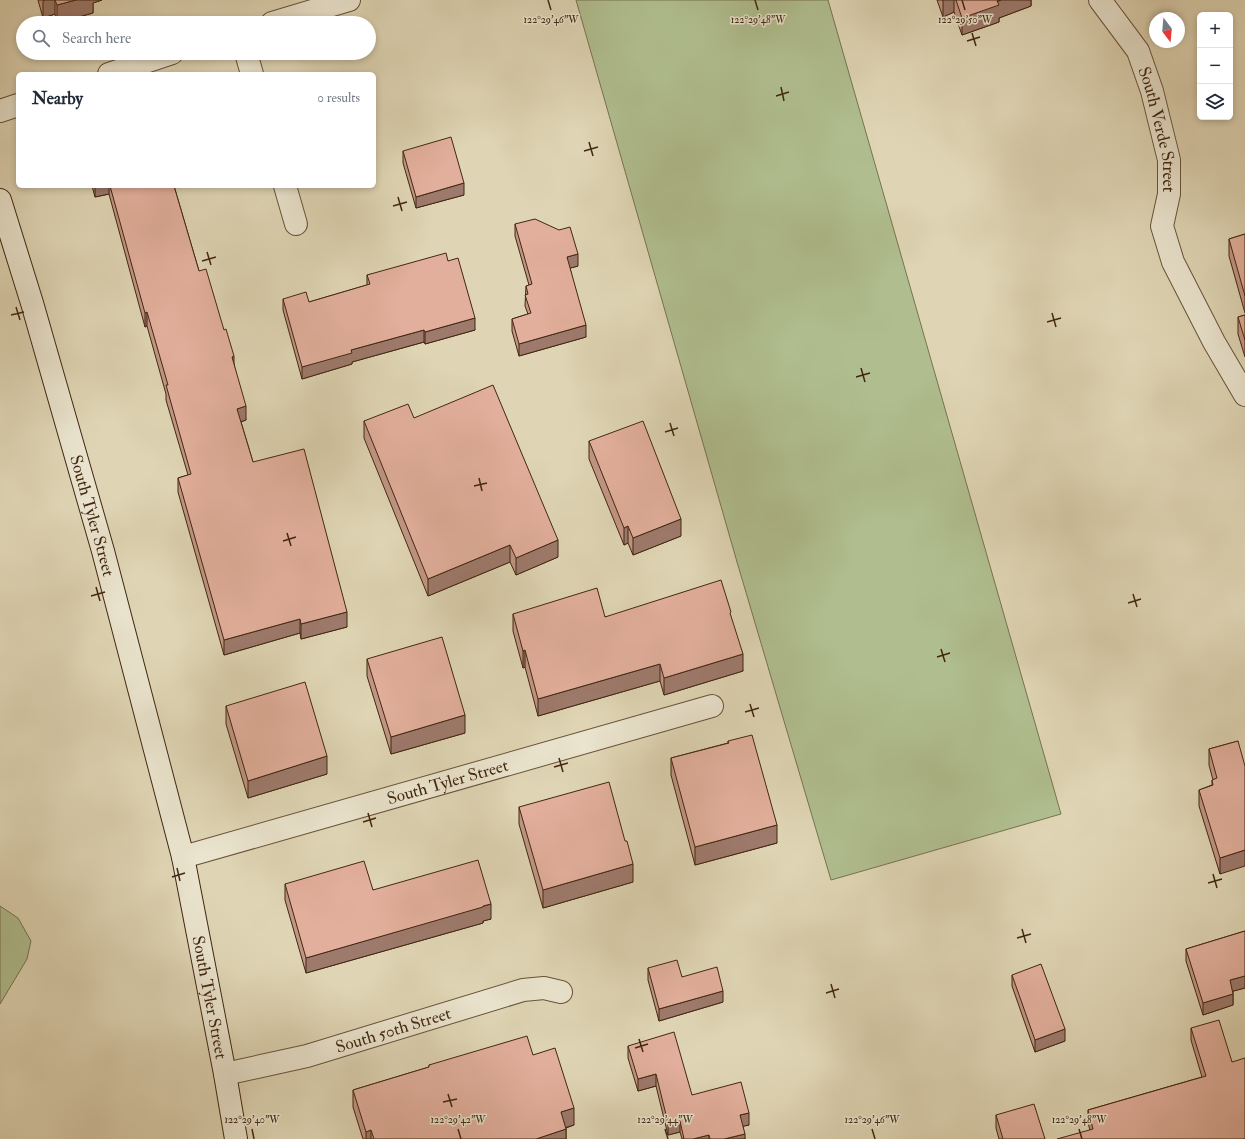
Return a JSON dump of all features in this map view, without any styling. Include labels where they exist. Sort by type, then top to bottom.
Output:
[{"type":"street","points":[[295,16],[349,0]]},
{"type":"street","name":"South Verde Street","points":[[1100,0],[1138,51],[1152,91],[1169,160],[1169,194],[1162,226],[1173,262],[1214,342],[1245,395]]},
{"type":"street","points":[[115,72],[151,60]]},
{"type":"street","points":[[248,60],[251,72]]},
{"type":"street","points":[[0,111],[16,106]]},
{"type":"street","points":[[286,188],[296,224]]},
{"type":"street","name":"South Tyler Street","points":[[0,200],[32,303],[103,551],[182,857],[225,1074],[236,1139]]},
{"type":"street","name":"South Tyler Street","points":[[182,857],[712,706]]},
{"type":"street","name":"South 50th Street","points":[[225,1074],[307,1056],[523,990],[544,988],[561,992]]},
{"type":"green space","points":[[576,0],[828,0],[1061,814],[831,880],[737,562]]},
{"type":"green space","points":[[0,906],[18,918],[31,941],[27,959],[0,1004]]},
{"type":"building","points":[[55,0],[76,0],[57,5]]},
{"type":"building","points":[[956,0],[1001,0],[997,1],[999,5],[962,18]]},
{"type":"building","points":[[451,137],[464,183],[416,197],[403,151]]},
{"type":"building","points":[[111,188],[175,188],[199,271],[206,269],[224,330],[226,329],[234,356],[232,357],[246,406],[237,409],[253,462],[304,449],[347,612],[301,624],[300,619],[224,640],[178,478],[191,474],[166,385],[168,385],[147,312],[145,313]]},
{"type":"building","points":[[535,219],[559,230],[570,227],[578,254],[567,257],[586,325],[519,344],[512,319],[531,313],[525,295],[528,294],[526,286],[532,284],[515,224]]},
{"type":"building","points":[[1245,234],[1245,296],[1229,239]]},
{"type":"building","points":[[446,253],[448,261],[458,258],[475,318],[351,350],[352,353],[302,367],[283,299],[306,292],[309,302],[370,284],[367,275]]},
{"type":"building","points":[[1245,315],[1245,340],[1238,317]]},
{"type":"building","points":[[493,385],[558,540],[516,558],[510,545],[428,579],[364,421],[408,404],[414,418]]},
{"type":"building","points":[[643,421],[681,519],[633,538],[628,526],[624,528],[589,441]]},
{"type":"building","points":[[721,580],[743,654],[664,678],[660,664],[538,699],[525,650],[523,651],[513,614],[597,588],[605,617]]},
{"type":"building","points":[[442,637],[465,715],[391,737],[367,659]]},
{"type":"building","points":[[305,682],[327,756],[248,781],[226,706]]},
{"type":"building","points":[[752,735],[777,825],[695,847],[671,758],[729,743],[728,741]]},
{"type":"building","points":[[1238,741],[1245,766],[1245,850],[1220,858],[1199,790],[1213,785],[1212,780],[1217,778],[1209,749]]},
{"type":"building","points":[[609,782],[625,841],[627,841],[633,864],[543,890],[519,807]]},
{"type":"building","points":[[478,860],[491,904],[306,958],[285,884],[364,861],[373,890]]},
{"type":"building","points":[[1245,931],[1245,976],[1230,980],[1233,994],[1203,1003],[1186,949]]},
{"type":"building","points":[[677,960],[682,977],[717,967],[723,991],[659,1009],[648,968]]},
{"type":"building","points":[[1041,964],[1065,1029],[1035,1040],[1012,975]]},
{"type":"building","points":[[1219,1020],[1232,1062],[1245,1058],[1245,1139],[1057,1139],[1093,1129],[1088,1110],[1206,1076],[1191,1028]]},
{"type":"building","points":[[674,1032],[692,1095],[741,1082],[749,1113],[740,1115],[745,1134],[724,1139],[710,1139],[709,1135],[693,1139],[684,1139],[680,1121],[668,1123],[656,1074],[638,1079],[628,1046]]},
{"type":"building","points":[[527,1036],[533,1055],[555,1048],[574,1108],[561,1112],[566,1129],[536,1139],[374,1139],[371,1130],[366,1132],[353,1090],[429,1067],[429,1065]]},
{"type":"building","points":[[1034,1104],[1045,1139],[1003,1139],[996,1115]]}]
